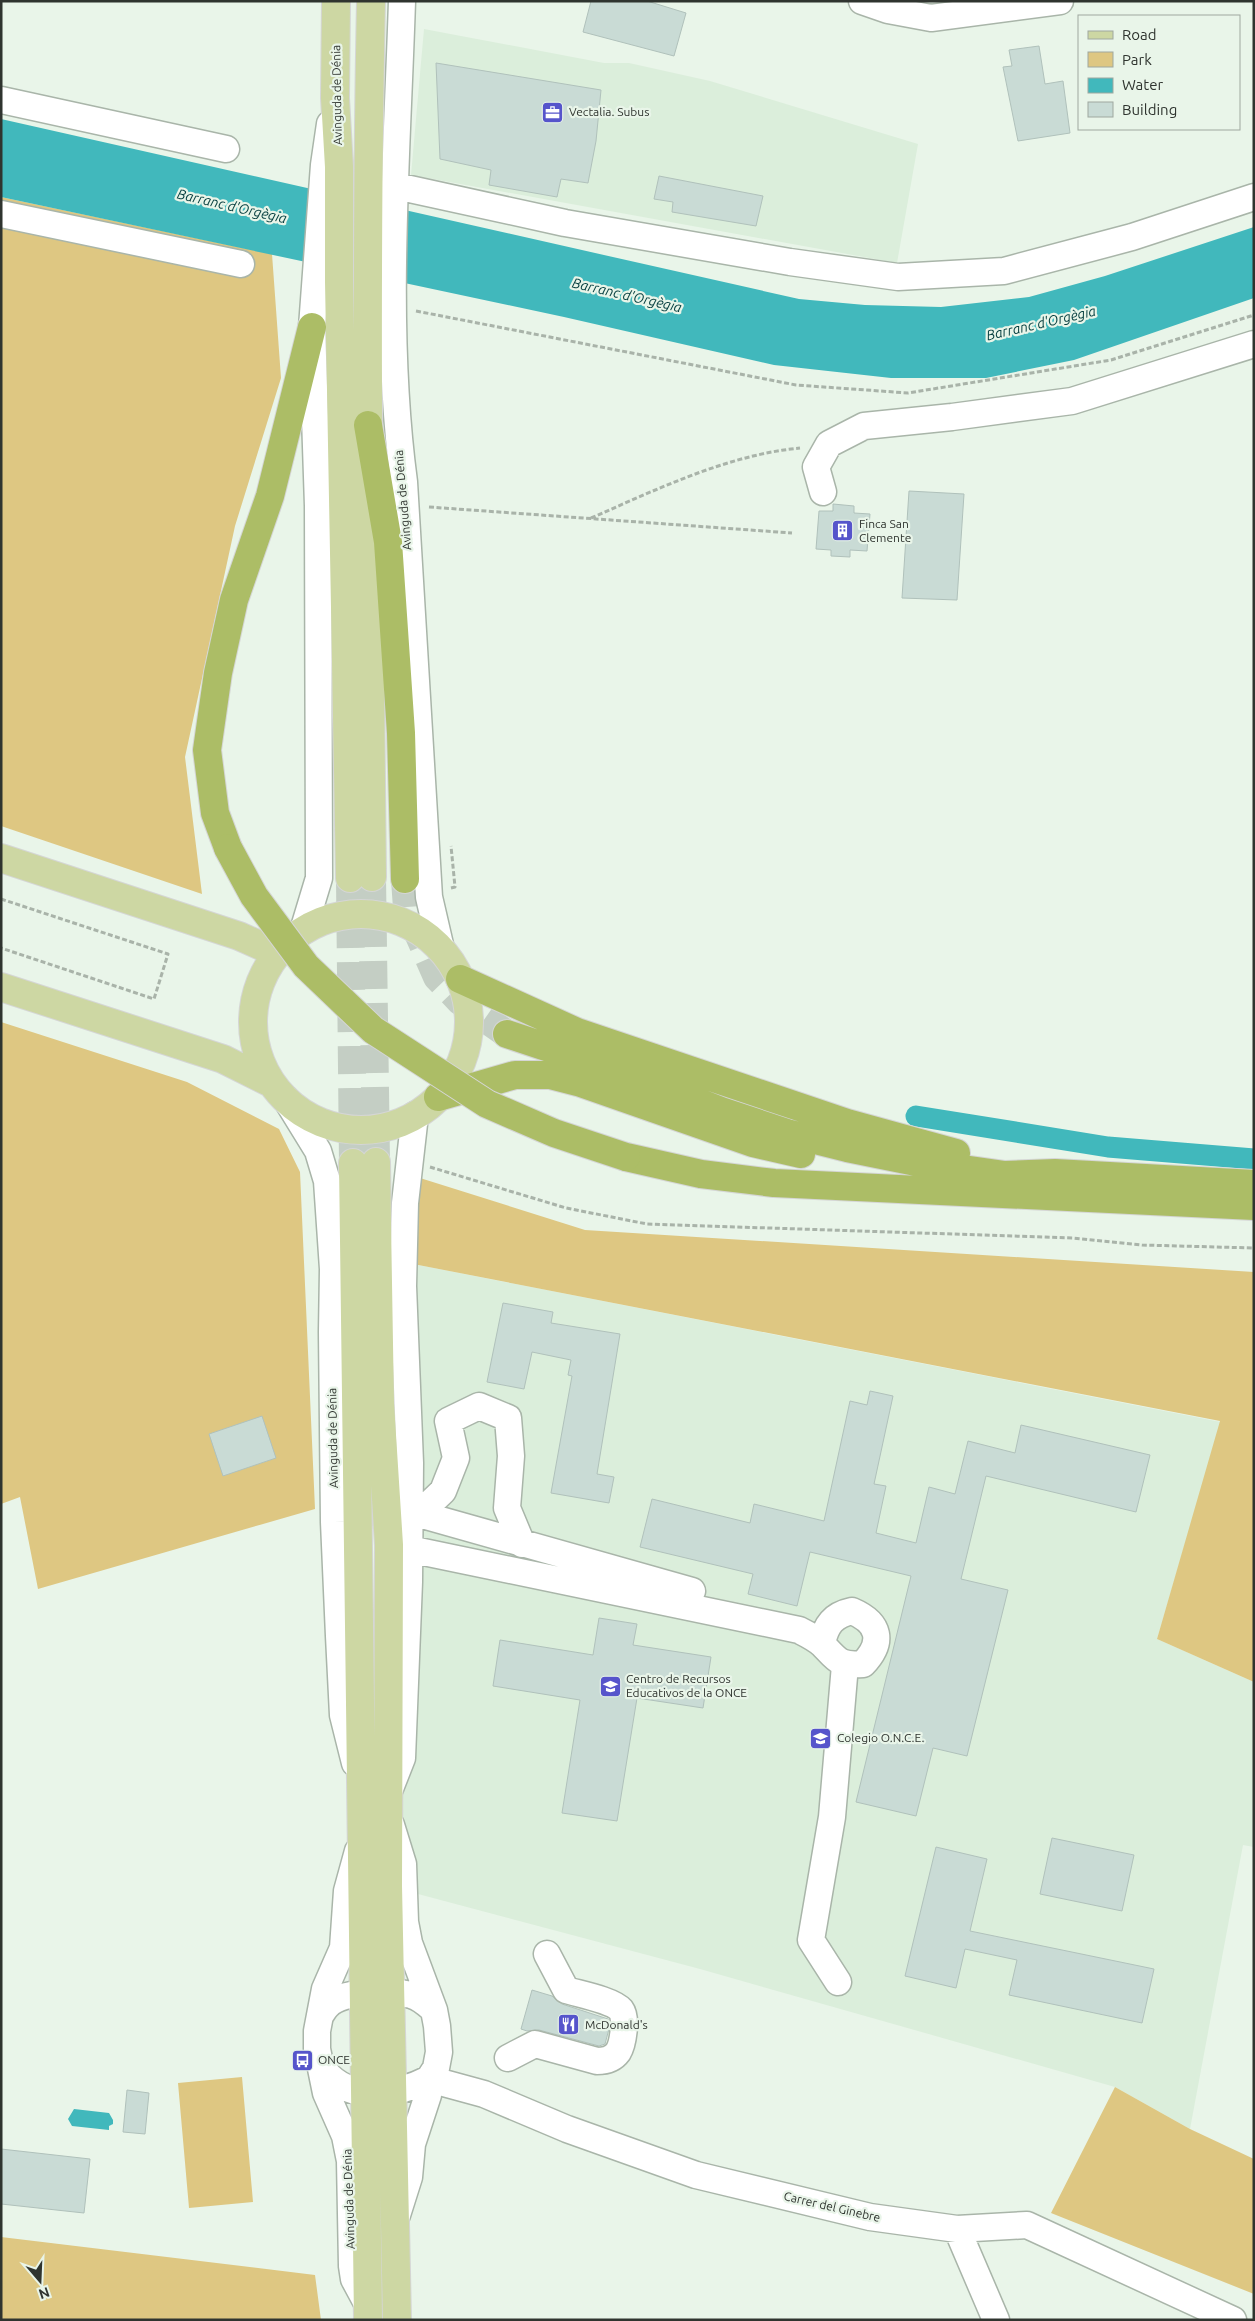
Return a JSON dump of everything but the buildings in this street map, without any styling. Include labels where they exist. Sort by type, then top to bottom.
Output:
[{"type":"highway","points":[[312,327],[270,496],[234,600],[218,673],[207,750],[215,813],[228,848],[254,896],[306,966],[373,1030],[487,1104],[554,1133],[626,1156],[701,1174],[774,1183],[1254,1184]]},
{"type":"highway","points":[[368,425],[388,542],[401,733],[417,884]]},
{"type":"highway","points":[[460,979],[577,1032],[847,1123],[972,1157],[1055,1184]]},
{"type":"highway","points":[[507,1034],[624,1073],[722,1111],[787,1132],[847,1148],[920,1163],[1055,1184]]},
{"type":"highway","points":[[438,1097],[515,1075],[550,1075],[581,1083],[753,1143],[847,1166],[1055,1184],[1254,1206]]},
{"type":"main road","name":"Avinguda de Dénia","points":[[336,1],[335,98],[327,277],[361,877],[368,425],[381,290],[368,178],[371,1]]},
{"type":"main road","points":[[1,858],[239,936],[277,954]]},
{"type":"main road","points":[[1,987],[223,1059],[278,1091],[300,1112],[317,1121],[351,1129],[380,1128],[415,1115],[438,1097],[454,1077],[466,1046],[469,1029],[468,1004],[460,979],[441,949],[416,929],[387,917],[357,914],[328,919],[303,931],[277,954],[265,973],[256,994],[253,1017],[254,1040],[258,1055],[278,1091]]},
{"type":"main road","name":"Avinguda de Dénia","points":[[368,2312],[361,1839],[365,1162],[388,1545],[388,1805],[397,2320]]},
{"type":"street","name":"Avinguda de Dénia","points":[[391,1],[401,51]]},
{"type":"street","name":"Avinguda de Dénia","points":[[402,1],[396,186],[381,290],[404,482],[417,884],[441,949]]},
{"type":"street","points":[[862,1],[888,10],[931,18],[1060,1]]},
{"type":"street","points":[[1,100],[226,149]]},
{"type":"street","points":[[396,186],[564,223],[790,262],[898,277],[1004,271],[1132,237],[1254,197]]},
{"type":"street","points":[[1,214],[241,264]]},
{"type":"street","points":[[303,931],[319,878],[318,506],[312,327],[327,277]]},
{"type":"street","points":[[823,492],[816,467],[829,444],[864,426],[952,417],[1072,401],[1254,344]]},
{"type":"street","name":"Avinguda de Dénia","points":[[278,1091],[318,1151],[327,1181],[334,1269],[332,1332],[334,1522],[339,1646],[343,1715],[361,1786]]},
{"type":"street","name":"Avinguda de Dénia","points":[[394,2223],[409,2177],[412,2144],[428,2095],[429,2079],[436,2068],[439,2052],[434,2010],[409,1943],[406,1922],[404,1864],[388,1805],[402,1758],[409,1549],[414,1509],[403,1286],[406,1203],[415,1115]]},
{"type":"street","points":[[414,1509],[443,1491],[456,1458],[448,1422],[479,1406],[508,1418],[511,1456],[507,1508],[522,1544]]},
{"type":"street","points":[[414,1509],[824,1636]]},
{"type":"street","points":[[409,1549],[824,1636]]},
{"type":"street","points":[[852,1611],[870,1621],[876,1630],[877,1643],[872,1655],[863,1664],[845,1666],[831,1656],[824,1636],[835,1617],[852,1611]]},
{"type":"street","points":[[838,1982],[811,1940],[832,1817],[845,1666]]},
{"type":"street","name":"Avinguda de Dénia","points":[[361,1839],[347,1891],[343,1948],[325,1990],[317,2048],[326,2093],[345,2136],[350,2160],[352,2266],[354,2278],[368,2312]]},
{"type":"street","points":[[508,2058],[535,2044],[598,2061],[608,2060],[618,2052],[626,2022],[621,2010],[608,2003],[566,1990],[547,1954]]},
{"type":"street","points":[[320,2016],[327,2005],[338,1999],[364,1992],[412,1995],[422,2000],[434,2010]]},
{"type":"street","points":[[320,2064],[333,2082],[365,2093],[392,2093],[415,2087],[429,2079]]},
{"type":"street","name":"Carrer del Ginebre","points":[[429,2079],[484,2094],[568,2129],[696,2175],[870,2216],[957,2229],[1027,2225],[1233,2320]]},
{"type":"street","points":[[957,2229],[996,2320]]},
{"type":"path","points":[[413,318],[412,310],[796,385],[908,393],[1111,360],[1254,315]]},
{"type":"path","points":[[591,518],[689,476],[768,451],[809,448]]},
{"type":"path","points":[[428,507],[792,533]]},
{"type":"path","points":[[417,884],[456,887],[451,841]]},
{"type":"path","points":[[1,899],[168,954],[154,999],[1,948]]},
{"type":"path","points":[[411,1163],[447,1170],[566,1208],[647,1224],[1073,1238],[1142,1245],[1254,1248]]},
{"type":"shaded area","points":[[424,29],[604,63],[629,63],[710,81],[918,144],[897,263],[411,175]]},
{"type":"shaded area","name":"Colegio O.N.C.E.","points":[[403,1262],[1221,1422],[1157,1639],[1254,1682],[1254,1847],[1243,1845],[1190,2129],[1115,2087],[700,1969],[388,1886],[393,1354]]},
{"type":"green space","points":[[1,197],[272,254],[281,378],[235,526],[185,757],[202,894],[1,826]]},
{"type":"green space","points":[[1,1022],[187,1082],[279,1129],[300,1172],[315,1509],[38,1589],[20,1497],[1,1504]]},
{"type":"green space","points":[[420,1178],[585,1230],[1254,1272],[1254,1682],[1157,1639],[1220,1421],[403,1262]]},
{"type":"green space","points":[[242,2077],[253,2202],[189,2208],[178,2083]]},
{"type":"green space","points":[[1115,2087],[1190,2129],[1254,2159],[1254,2294],[1051,2213]]},
{"type":"green space","points":[[1,2237],[315,2275],[321,2320],[1,2320]]},
{"type":"water","name":"Barranc d'Orgègia","points":[[1,119],[799,299],[865,305],[941,307],[1029,297],[1105,276],[1254,227],[1254,298],[1074,360],[986,378],[891,378],[774,365],[564,317],[1,197]]},
{"type":"water","points":[[74,2109],[109,2113],[113,2124],[109,2126],[109,2130],[72,2126],[68,2119]]},
{"type":"waterway","points":[[916,1116],[1108,1147],[1254,1159]]},
{"type":"tunnel","points":[[372,877],[376,1162]]},
{"type":"tunnel","points":[[350,878],[353,1163]]},
{"type":"tunnel","points":[[405,879],[407,908],[437,977],[460,1001],[507,1034]]},
{"type":"place","name":"Vectalia. Subus","points":[[553,112]]},
{"type":"place","name":"Finca San Clemente","points":[[843,531]]},
{"type":"place","name":"Centro de Recursos Educativos de la ONCE","points":[[610,1686]]},
{"type":"place","name":"Colegio O.N.C.E.","points":[[821,1738]]},
{"type":"place","name":"McDonald's","points":[[569,2025]]},
{"type":"place","name":"ONCE","points":[[302,2060]]}]
